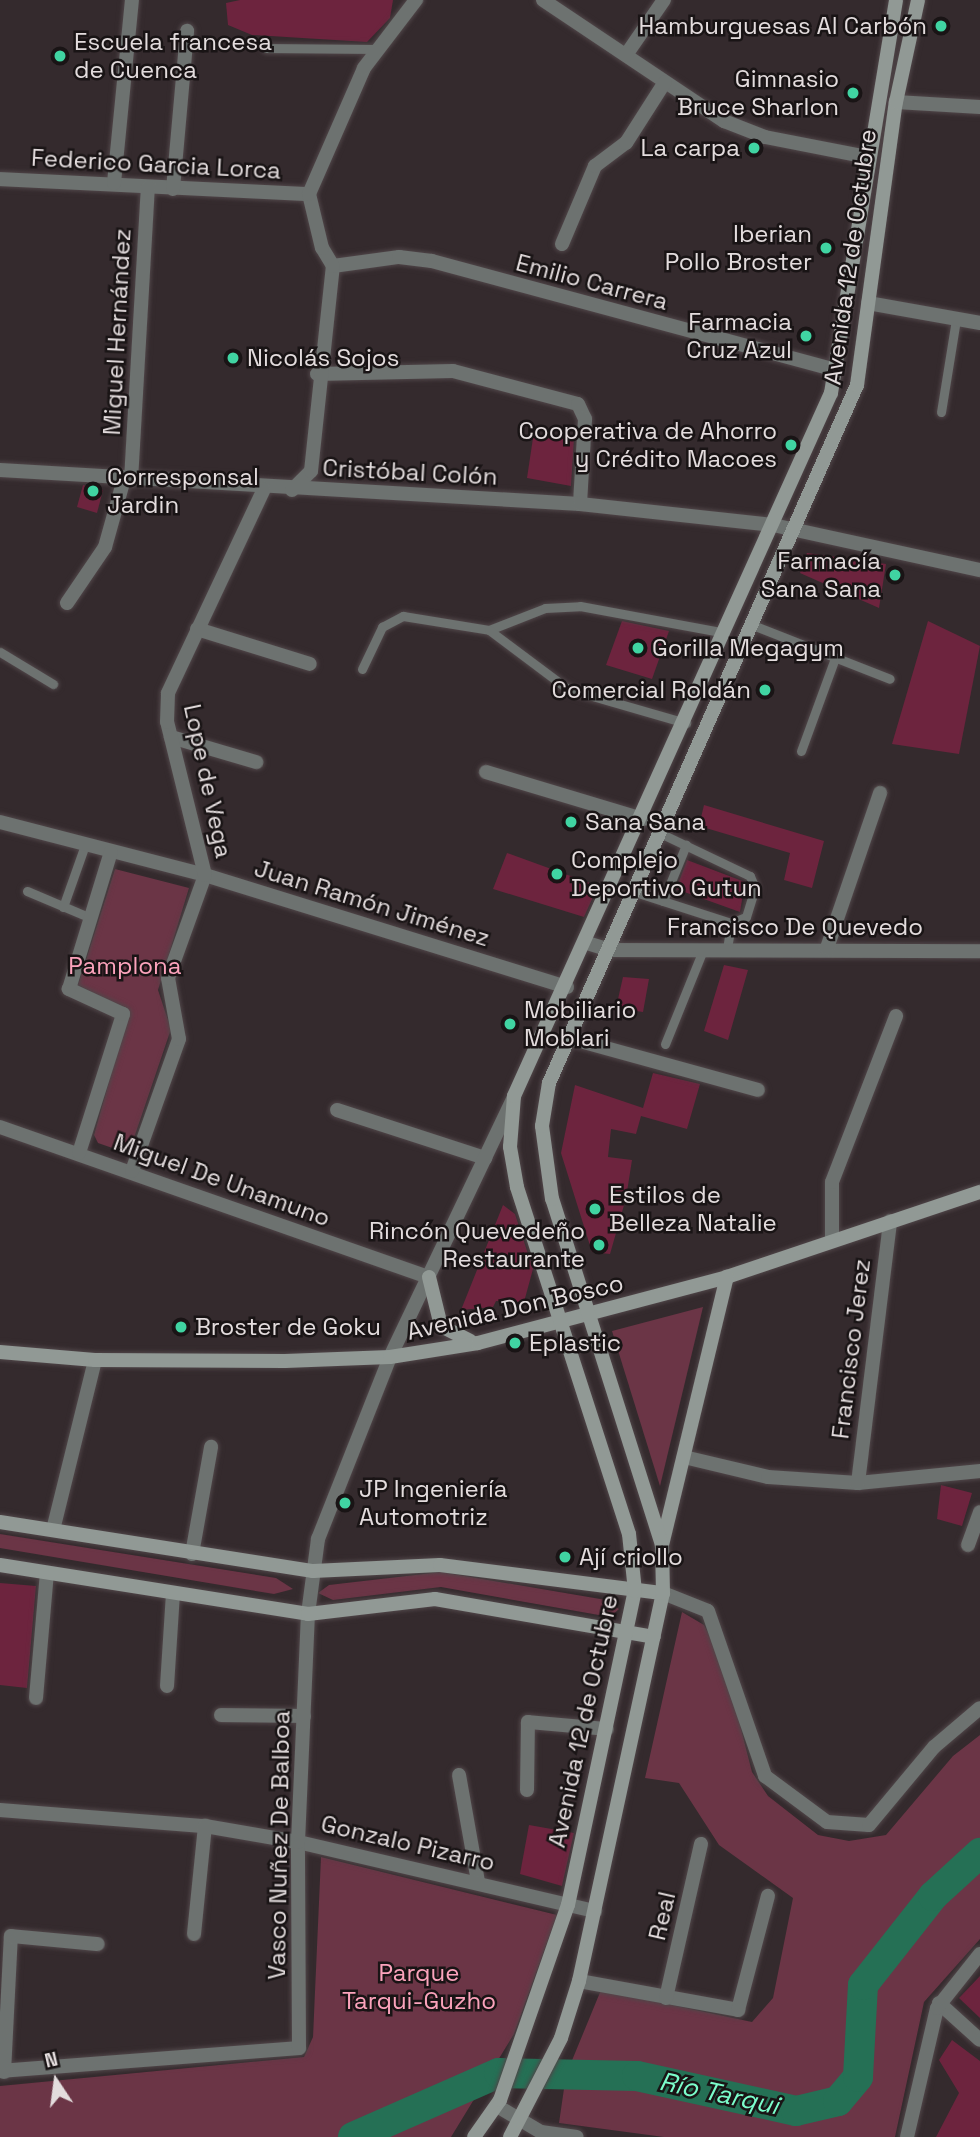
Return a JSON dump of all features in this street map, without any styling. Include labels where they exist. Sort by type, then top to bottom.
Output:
[{"type":"main road","name":"Avenida 12 de Octubre","points":[[474,2137],[499,2103],[526,2034],[568,1905],[635,1591],[629,1534],[517,1187],[510,1147],[514,1096],[567,987],[686,723],[773,525],[837,370],[868,157],[896,0]]},
{"type":"main road","name":"Avenida 12 de Octubre","points":[[510,2137],[526,2125],[561,2038],[579,1982],[663,1593],[663,1545],[545,1167],[544,1115],[566,1037],[610,950],[750,624],[857,385],[896,102],[918,0]]},
{"type":"main road","name":"Avenida Don Bosco","points":[[0,1352],[95,1360],[390,1357],[478,1343],[727,1277],[980,1192]]},
{"type":"main road","points":[[429,1277],[441,1326],[454,1338],[478,1343]]},
{"type":"main road","points":[[663,1545],[727,1277]]},
{"type":"main road","points":[[0,1522],[313,1571],[440,1565],[663,1593]]},
{"type":"main road","points":[[0,1565],[308,1614],[435,1599],[654,1637]]},
{"type":"street","points":[[114,183],[132,0]]},
{"type":"street","points":[[292,490],[311,471],[317,374],[333,266],[322,248],[309,194],[374,49],[416,0]]},
{"type":"street","points":[[543,0],[665,82],[743,130],[868,157]]},
{"type":"street","points":[[626,55],[664,0]]},
{"type":"street","points":[[173,189],[187,31]]},
{"type":"street","points":[[562,244],[595,166],[626,143],[665,82]]},
{"type":"street","points":[[896,102],[980,107]]},
{"type":"street","name":"Federico Garcia Lorca","points":[[0,179],[309,194]]},
{"type":"street","name":"Miguel Hernández","points":[[67,603],[105,547],[128,479],[149,187]]},
{"type":"street","name":"Emilio Carrera","points":[[333,266],[421,259],[837,370]]},
{"type":"street","points":[[868,303],[980,323]]},
{"type":"street","points":[[317,374],[453,372],[578,404],[584,419],[580,504]]},
{"type":"street","name":"Cristóbal Colón","points":[[0,470],[264,489],[580,504],[773,525],[980,570]]},
{"type":"street","name":"Lope de Vega","points":[[132,1171],[179,1039],[168,978],[205,875],[171,737],[168,693],[264,489]]},
{"type":"street","points":[[197,629],[310,664]]},
{"type":"street","points":[[171,737],[256,762]]},
{"type":"street","points":[[486,772],[643,819]]},
{"type":"street","points":[[827,948],[880,793]]},
{"type":"street","name":"Juan Ramón Jiménez","points":[[0,822],[205,875],[567,987]]},
{"type":"street","points":[[79,1153],[123,1014],[69,989],[111,852]]},
{"type":"street","name":"Francisco De Quevedo","points":[[587,943],[610,950],[827,948],[980,951]]},
{"type":"street","points":[[831,1241],[832,1182],[896,1016]]},
{"type":"street","points":[[566,1037],[758,1090]]},
{"type":"street","name":"Vasco Nuñez De Balboa","points":[[2,2071],[299,2048],[298,1842],[308,1614],[318,1539],[390,1357],[514,1096]]},
{"type":"street","points":[[337,1110],[485,1158]]},
{"type":"street","name":"Miguel De Unamuno","points":[[0,1127],[429,1277]]},
{"type":"street","name":"Francisco Jerez","points":[[858,1483],[890,1221]]},
{"type":"street","points":[[53,1530],[95,1360]]},
{"type":"street","points":[[192,1554],[211,1447]]},
{"type":"street","points":[[684,1457],[768,1477],[858,1483],[980,1471]]},
{"type":"street","points":[[968,1545],[980,1512]]},
{"type":"street","points":[[36,1698],[47,1573]]},
{"type":"street","points":[[167,1686],[173,1593]]},
{"type":"street","points":[[663,1593],[708,1611],[765,1776],[827,1822],[869,1825],[934,1747],[980,1708]]},
{"type":"street","points":[[221,1715],[304,1716]]},
{"type":"street","points":[[527,1790],[528,1722],[607,1729]]},
{"type":"street","points":[[459,1776],[478,1881]]},
{"type":"street","name":"Gonzalo Pizarro","points":[[0,1810],[205,1826],[298,1842],[478,1881],[594,1911]]},
{"type":"street","points":[[194,1934],[205,1826]]},
{"type":"street","name":"Real","points":[[666,1998],[701,1844]]},
{"type":"street","points":[[579,1982],[738,2010],[768,1896]]},
{"type":"street","points":[[2,2071],[5,1972],[12,1936],[98,1944]]},
{"type":"street","points":[[907,2137],[939,2003],[980,1954]]},
{"type":"street","points":[[939,2003],[980,2040]]},
{"type":"street","points":[[499,2103],[526,2125],[577,2137]]},
{"type":"lane","points":[[266,48],[374,49]]},
{"type":"lane","points":[[941,412],[956,319]]},
{"type":"lane","points":[[489,630],[545,608],[580,606],[725,633]]},
{"type":"lane","points":[[362,669],[382,627],[403,616],[489,630],[568,689],[686,723]]},
{"type":"lane","points":[[750,624],[890,680]]},
{"type":"lane","points":[[0,652],[53,684]]},
{"type":"lane","points":[[801,751],[835,658]]},
{"type":"lane","points":[[635,892],[732,923],[746,917],[755,881],[660,833]]},
{"type":"lane","points":[[64,907],[85,845]]},
{"type":"lane","points":[[663,901],[686,845]]},
{"type":"lane","points":[[27,891],[91,918]]},
{"type":"lane","points":[[727,949],[732,923]]},
{"type":"lane","points":[[665,1044],[703,950]]},
{"type":"green space","name":"Pamplona","points":[[115,869],[189,888],[158,990],[171,1029],[131,1147],[124,1152],[98,1143],[94,1135],[129,1011],[78,985]]},
{"type":"green space","points":[[703,1307],[660,1486],[612,1331]]},
{"type":"green space","points":[[0,1534],[276,1578],[293,1589],[274,1594],[0,1548]]},
{"type":"green space","points":[[441,1572],[606,1600],[619,1609],[610,1617],[441,1587],[333,1600],[318,1593],[329,1585]]},
{"type":"green space","points":[[682,1612],[704,1625],[725,1666],[752,1772],[768,1796],[818,1835],[849,1841],[886,1835],[953,1756],[980,1735],[980,1939],[924,2002],[895,2137],[664,2137],[559,2123],[566,2075],[601,1990],[752,2022],[773,1998],[793,1898],[719,1845],[679,1783],[645,1778]]},
{"type":"green space","name":"Parque Tarqui-Guzho","points":[[321,1857],[557,1915],[514,2034],[451,2137],[0,2137],[0,2086],[304,2057],[313,2037]]},
{"type":"building","points":[[240,0],[393,0],[390,18],[367,42],[252,35],[228,25],[226,3]]},
{"type":"building","points":[[533,438],[574,439],[571,486],[527,478]]},
{"type":"building","points":[[83,485],[103,490],[97,513],[77,507]]},
{"type":"building","points":[[807,553],[886,564],[879,608],[800,573]]},
{"type":"building","name":"Gorilla Megagym","points":[[622,621],[669,631],[652,679],[606,665]]},
{"type":"building","points":[[928,621],[980,646],[959,754],[892,744]]},
{"type":"building","points":[[704,805],[824,841],[812,888],[784,880],[790,853],[699,826]]},
{"type":"building","points":[[507,853],[598,886],[584,917],[493,889]]},
{"type":"building","points":[[687,860],[745,882],[740,912],[676,889]]},
{"type":"building","points":[[724,965],[748,970],[728,1040],[704,1031]]},
{"type":"building","points":[[623,977],[649,979],[643,1012],[616,1008]]},
{"type":"building","points":[[653,1073],[700,1084],[687,1129],[641,1116],[636,1134],[611,1129],[608,1157],[632,1160],[626,1198],[610,1254],[592,1252],[561,1153],[575,1085],[643,1108]]},
{"type":"building","points":[[503,1205],[515,1214],[533,1269],[524,1302],[496,1301],[493,1307],[461,1310]]},
{"type":"building","points":[[941,1485],[972,1493],[962,1526],[937,1519]]},
{"type":"building","points":[[0,1583],[36,1586],[27,1688],[0,1685]]},
{"type":"building","points":[[529,1825],[574,1833],[562,1886],[520,1874]]},
{"type":"building","points":[[980,1976],[980,2018],[959,1998]]},
{"type":"building","points":[[952,2040],[980,2061],[980,2137],[936,2137],[959,2093],[939,2060]]},
{"type":"waterway","name":"Río Tarqui","points":[[353,2137],[499,2073],[637,2076],[796,2111],[838,2101],[858,2077],[863,1985],[933,1896],[980,1853]]},
{"type":"place","name":"Hamburguesas Al Carbón","points":[[941,26]]},
{"type":"place","name":"Escuela francesa de Cuenca","points":[[60,56]]},
{"type":"place","name":"Gimnasio Bruce Sharlon","points":[[853,93]]},
{"type":"place","name":"La carpa","points":[[754,148]]},
{"type":"place","name":"Iberian Pollo Broster","points":[[826,248]]},
{"type":"place","name":"Farmacia Cruz Azul","points":[[806,336]]},
{"type":"place","name":"Nicolás Sojos","points":[[233,358]]},
{"type":"place","name":"Cooperativa de Ahorro y Crédito Macoes","points":[[791,445]]},
{"type":"place","name":"Corresponsal Jardin","points":[[93,491]]},
{"type":"place","name":"Farmacía Sana Sana","points":[[895,575]]},
{"type":"place","name":"Gorilla Megagym","points":[[638,648]]},
{"type":"place","name":"Comercial Roldán","points":[[765,690]]},
{"type":"place","name":"Sana Sana","points":[[571,822]]},
{"type":"place","name":"Complejo Deportivo Gutun","points":[[557,874]]},
{"type":"place","name":"Mobiliario Moblari","points":[[510,1024]]},
{"type":"place","name":"Estilos de Belleza Natalie","points":[[595,1209]]},
{"type":"place","name":"Rincón Quevedeño Restaurante","points":[[599,1245]]},
{"type":"place","name":"Broster de Goku","points":[[181,1327]]},
{"type":"place","name":"Eplastic","points":[[515,1343]]},
{"type":"place","name":"JP Ingeniería Automotriz","points":[[345,1503]]},
{"type":"place","name":"Ají criollo","points":[[565,1557]]}]
